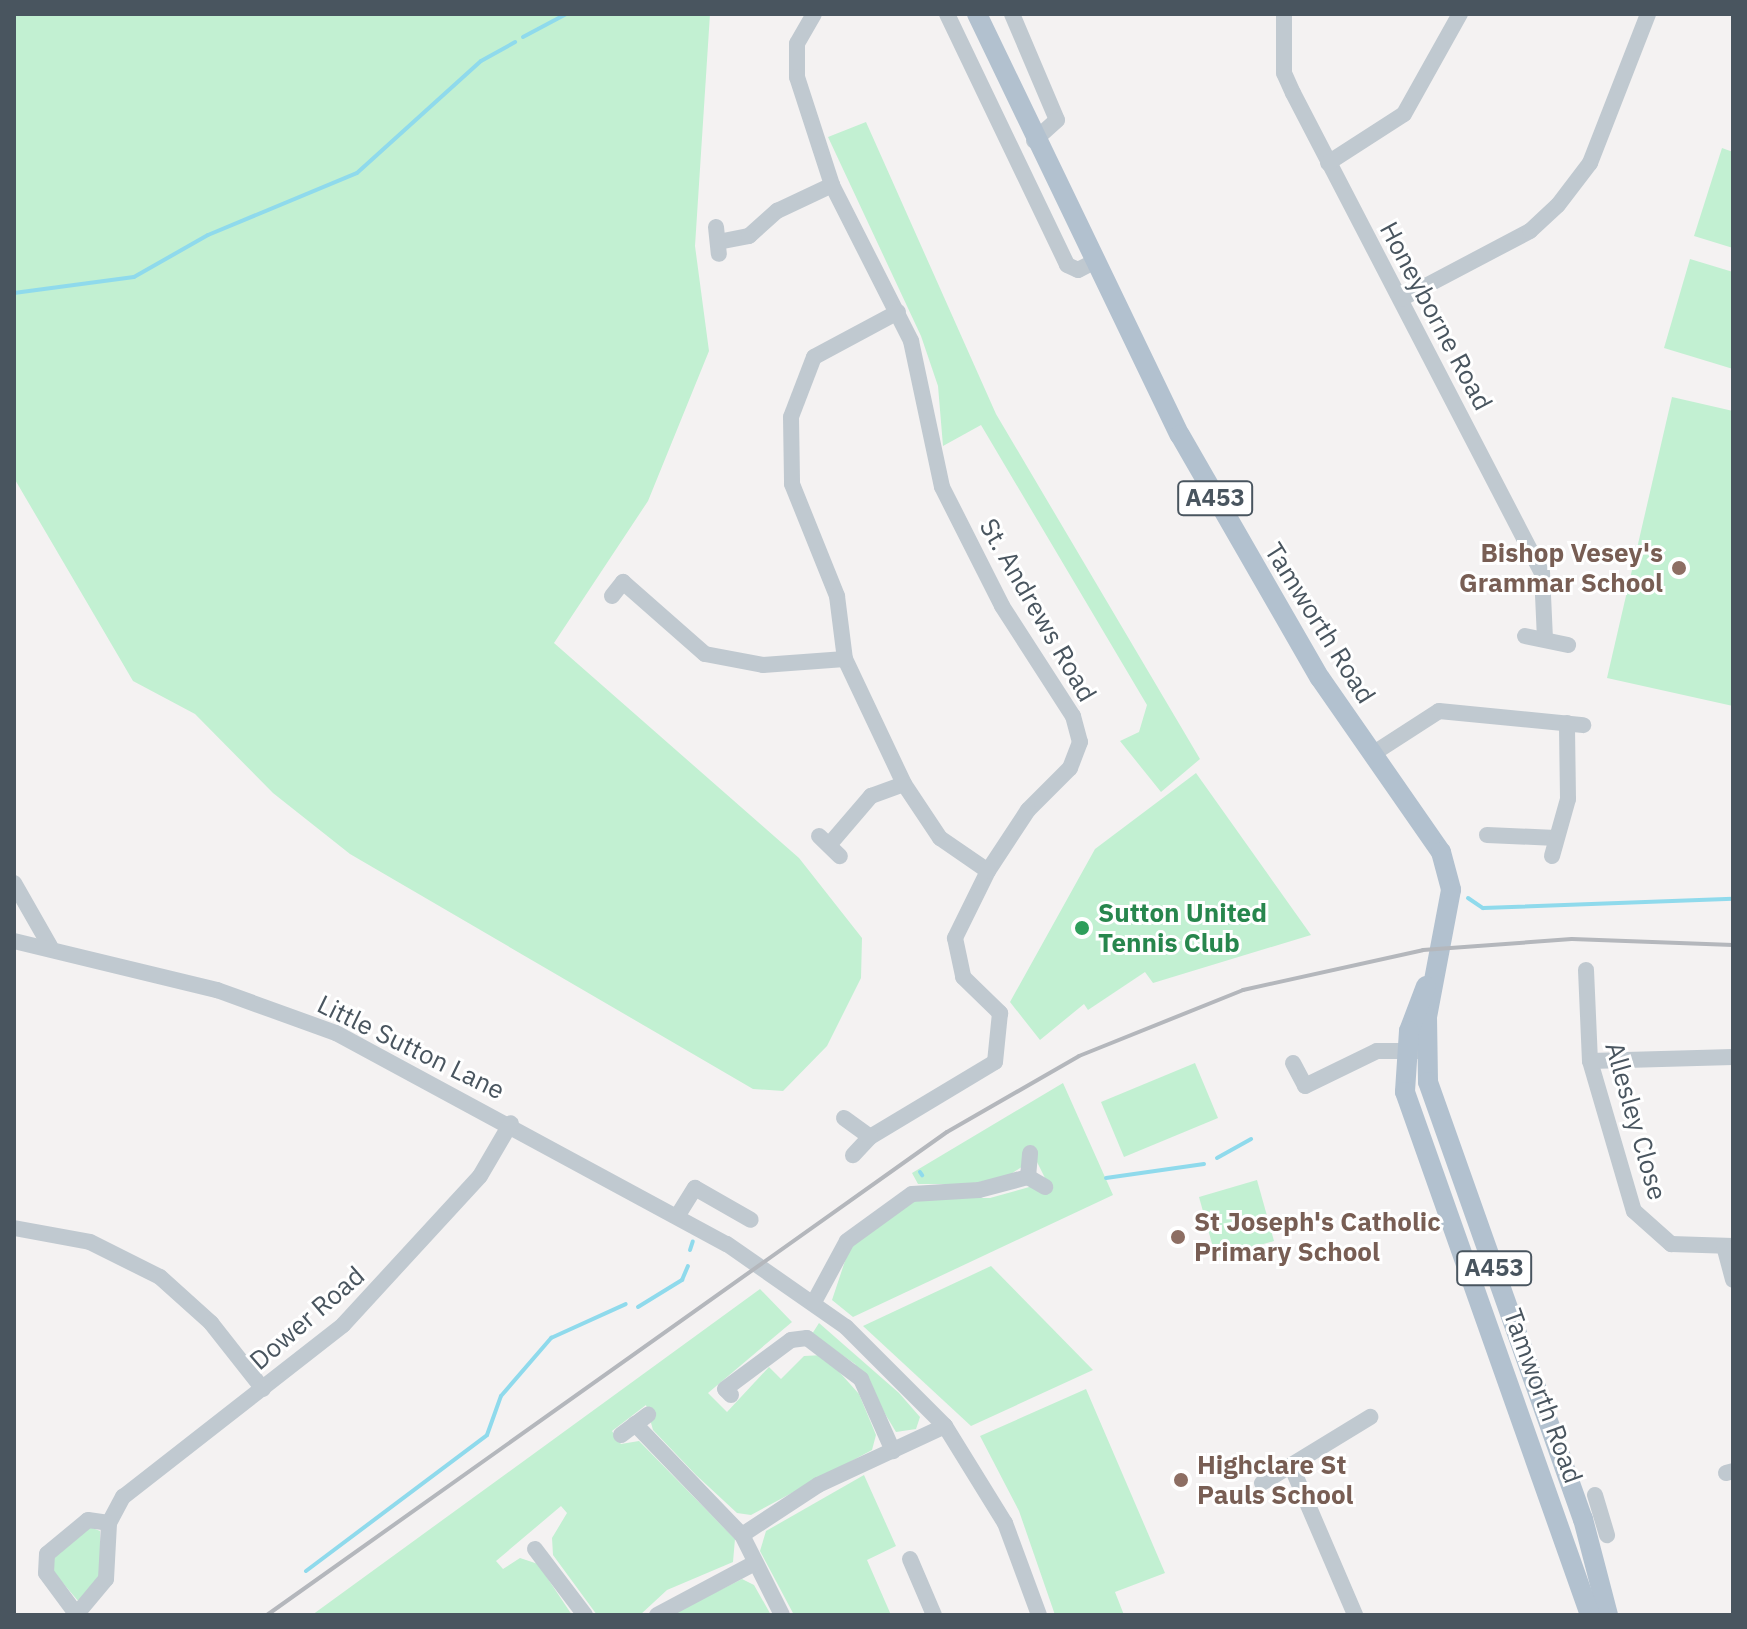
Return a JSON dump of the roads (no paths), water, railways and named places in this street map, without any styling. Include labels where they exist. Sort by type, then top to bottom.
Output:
[{"type":"main road","name":"Tamworth Road","points":[[977,14],[1034,141],[1094,262],[1274,603],[1374,753],[1432,833],[1448,873],[1449,909],[1436,969],[1415,1008],[1412,1115],[1590,1615]]},
{"type":"main road","name":"Tamworth Road","points":[[1415,1051],[1592,1516],[1608,1615]]},
{"type":"street","name":"St. Andrews Road","points":[[814,14],[797,44],[796,69],[832,185],[898,312],[918,364],[942,487],[1002,606],[1079,729],[1070,768],[1028,810],[966,907],[954,952],[963,977],[1000,1013],[995,1062],[870,1137],[853,1155]]},
{"type":"street","points":[[947,14],[1067,265],[1078,270],[1094,262]]},
{"type":"street","points":[[1012,14],[1057,120],[1034,141]]},
{"type":"street","name":"Honeyborne Road","points":[[1284,14],[1284,73],[1542,573],[1545,639]]},
{"type":"street","points":[[1328,163],[1404,114],[1460,14]]},
{"type":"street","points":[[1401,299],[1530,231],[1558,205],[1590,163],[1648,14]]},
{"type":"street","points":[[718,241],[749,236],[777,211],[832,185]]},
{"type":"street","points":[[898,312],[814,357],[791,417],[792,484],[837,596],[845,659],[904,784],[940,838],[988,871]]},
{"type":"street","points":[[612,596],[623,582],[705,654],[763,665],[845,659]]},
{"type":"street","points":[[1525,636],[1568,645]]},
{"type":"street","points":[[1374,753],[1439,711],[1575,724],[1569,789],[1552,856]]},
{"type":"street","points":[[829,846],[871,796],[904,784]]},
{"type":"street","points":[[1487,835],[1556,838]]},
{"type":"street","points":[[14,883],[50,946]]},
{"type":"street","name":"Little Sutton Lane","points":[[14,941],[50,946],[273,1008],[386,1055],[678,1215],[814,1302],[902,1378],[945,1426],[1005,1523],[1033,1613]]},
{"type":"street","name":"Allesley Close","points":[[1592,977],[1590,1061],[1639,1219],[1671,1244],[1729,1246]]},
{"type":"street","points":[[1293,1063],[1305,1086],[1377,1051],[1415,1051]]},
{"type":"street","points":[[1590,1061],[1733,1057]]},
{"type":"street","points":[[844,1118],[870,1137]]},
{"type":"street","name":"Dower Road","points":[[109,1523],[135,1484],[343,1325],[480,1176],[511,1123]]},
{"type":"street","points":[[1028,1177],[1030,1153]]},
{"type":"street","points":[[814,1302],[847,1241],[912,1194],[979,1190],[1028,1177],[1045,1187]]},
{"type":"street","points":[[678,1215],[695,1188],[751,1220]]},
{"type":"street","points":[[14,1228],[90,1242],[160,1277],[211,1323],[263,1389]]},
{"type":"street","points":[[1729,1246],[1733,1280]]},
{"type":"street","points":[[731,1395],[725,1389],[791,1340],[807,1338],[861,1379],[893,1451]]},
{"type":"street","points":[[1262,1483],[1293,1470],[1370,1417]]},
{"type":"street","points":[[621,1435],[642,1420],[742,1535],[782,1615]]},
{"type":"street","points":[[742,1535],[818,1485],[945,1426]]},
{"type":"street","points":[[1293,1470],[1355,1615]]},
{"type":"street","points":[[1595,1495],[1592,1516],[1607,1535]]},
{"type":"street","points":[[88,1520],[109,1523],[106,1579],[77,1615],[46,1573],[47,1554],[88,1520]]},
{"type":"street","points":[[536,1548],[585,1615]]},
{"type":"street","points":[[910,1559],[934,1615]]},
{"type":"street","points":[[657,1615],[755,1563]]},
{"type":"waterway","points":[[523,37],[566,14]]},
{"type":"waterway","points":[[14,293],[134,277],[208,235],[357,173],[481,61],[515,42]]},
{"type":"waterway","points":[[1468,898],[1483,908],[1733,899]]},
{"type":"waterway","points":[[1217,1158],[1251,1139]]},
{"type":"waterway","points":[[1106,1178],[1204,1164]]},
{"type":"waterway","points":[[690,1250],[693,1241]]},
{"type":"waterway","points":[[638,1307],[682,1280],[688,1266]]},
{"type":"waterway","points":[[306,1571],[487,1435],[501,1396],[551,1338],[626,1304]]},
{"type":"railway","points":[[267,1615],[947,1132],[1079,1056],[1243,990],[1423,950],[1572,939],[1733,945]]},
{"type":"place","name":"Bishop Vesey's Grammar School","points":[[1679,568]]},
{"type":"place","name":"Sutton United Tennis Club","points":[[1082,928]]},
{"type":"place","name":"St Joseph's Catholic Primary School","points":[[1178,1237]]},
{"type":"place","name":"Highclare St Pauls School","points":[[1181,1480]]}]
